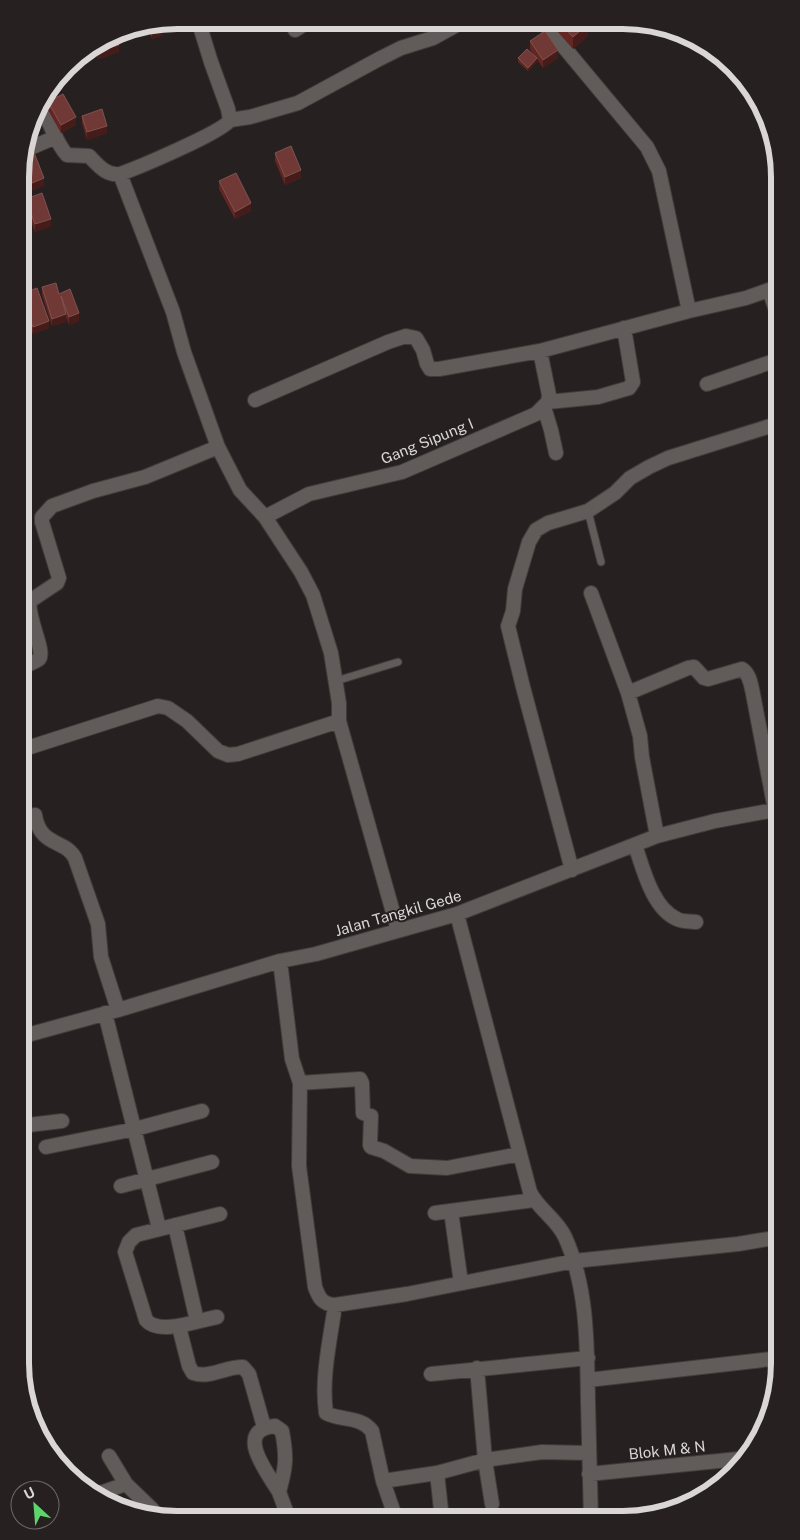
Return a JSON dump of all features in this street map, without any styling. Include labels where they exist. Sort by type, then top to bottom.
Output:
[{"type":"street","points":[[44,113],[67,155],[89,156],[105,172],[113,175],[120,174],[213,133],[228,124],[230,120],[201,29]]},
{"type":"street","points":[[230,120],[250,117],[298,103],[401,48],[433,38],[449,29]]},
{"type":"street","points":[[549,29],[647,147],[655,161],[659,171],[689,310]]},
{"type":"street","points":[[32,147],[56,137]]},
{"type":"street","points":[[120,174],[173,312],[184,352],[218,446],[240,490],[264,517],[301,572],[313,595],[326,634],[336,681],[339,721],[398,930]]},
{"type":"street","points":[[254,400],[406,336],[416,338],[430,369],[439,369],[540,351],[689,310],[746,298],[771,289]]},
{"type":"street","points":[[546,404],[598,397],[630,388],[633,382],[624,328]]},
{"type":"street","points":[[540,351],[549,394],[546,404],[556,453]]},
{"type":"street","points":[[707,384],[771,362]]},
{"type":"street","name":"Gang Sipung I","points":[[264,517],[309,494],[409,469],[536,414],[546,404]]},
{"type":"street","points":[[572,870],[522,687],[508,626],[513,611],[519,572],[529,542],[536,530],[548,523],[588,511],[615,493],[630,478],[649,467],[668,458],[771,426]]},
{"type":"street","points":[[29,664],[41,657],[42,652],[34,629],[29,606],[30,601],[58,583],[59,578],[42,522],[45,512],[52,506],[93,491],[145,477],[218,446]]},
{"type":"street","points":[[591,593],[628,694],[640,736],[642,757],[658,836]]},
{"type":"street","points":[[628,694],[688,668],[694,667],[704,678],[708,679],[742,669],[749,677],[771,780]]},
{"type":"street","points":[[29,744],[158,706],[168,708],[187,721],[218,750],[228,755],[238,754],[339,721]]},
{"type":"street","name":"Jalan Tangkil Gede","points":[[29,1034],[280,961],[316,954],[457,914],[658,836],[715,821],[771,810]]},
{"type":"street","points":[[35,815],[36,824],[45,837],[72,853],[76,858],[98,924],[100,957],[146,1179],[159,1228]]},
{"type":"street","points":[[635,845],[657,901],[670,916],[678,920],[696,922]]},
{"type":"street","points":[[457,914],[520,1154],[534,1200],[553,1218],[565,1235],[581,1288],[588,1358],[591,1511]]},
{"type":"street","points":[[280,961],[292,1059],[300,1083],[299,1166],[315,1287],[322,1301],[328,1305],[407,1294],[574,1261],[738,1244],[771,1238]]},
{"type":"street","points":[[300,1083],[360,1079],[362,1082],[363,1113],[371,1116],[370,1146],[384,1150],[410,1166],[447,1168],[520,1154]]},
{"type":"street","points":[[46,1147],[202,1111]]},
{"type":"street","points":[[29,1125],[62,1121]]},
{"type":"street","points":[[121,1186],[212,1162]]},
{"type":"street","points":[[435,1213],[534,1200]]},
{"type":"street","points":[[451,1212],[461,1283]]},
{"type":"street","points":[[217,1317],[179,1327],[156,1327],[150,1325],[146,1320],[126,1252],[128,1242],[136,1235],[220,1214]]},
{"type":"street","points":[[175,1225],[197,1321]]},
{"type":"street","points":[[334,1305],[324,1397],[326,1413],[367,1425],[372,1431],[383,1481],[393,1511]]},
{"type":"street","points":[[179,1327],[189,1366],[193,1373],[200,1376],[244,1367],[249,1374],[264,1427]]},
{"type":"street","points":[[431,1374],[588,1358]]},
{"type":"street","points":[[588,1380],[771,1359]]},
{"type":"street","points":[[477,1368],[485,1460],[492,1504]]},
{"type":"street","points":[[279,1492],[286,1468],[286,1452],[282,1431],[275,1426],[264,1427],[255,1433],[254,1444],[260,1460],[279,1492],[283,1511]]},
{"type":"street","points":[[383,1481],[437,1473],[485,1460],[542,1452],[589,1453]]},
{"type":"street","points":[[109,1456],[126,1484],[144,1507]]},
{"type":"street","name":"Blok M & N","points":[[589,1474],[736,1459]]},
{"type":"street","points":[[437,1473],[441,1511]]},
{"type":"street","points":[[107,1493],[126,1484]]},
{"type":"lane","points":[[588,511],[601,562]]},
{"type":"lane","points":[[336,681],[398,662]]},
{"type":"building","points":[[566,29],[582,29],[573,37]]},
{"type":"building","points":[[545,31],[558,50],[543,60],[530,41]]},
{"type":"building","points":[[118,41],[119,45],[101,50]]},
{"type":"building","points":[[527,49],[537,58],[528,68],[518,58]]},
{"type":"building","points":[[63,94],[76,117],[61,125],[49,103]]},
{"type":"building","points":[[102,109],[107,126],[87,132],[82,116]]},
{"type":"building","points":[[291,146],[301,170],[285,177],[275,153]]},
{"type":"building","points":[[33,150],[44,178],[29,184],[30,158]]},
{"type":"building","points":[[236,173],[251,203],[235,212],[219,181]]},
{"type":"building","points":[[42,193],[51,219],[35,224],[29,207],[29,198]]},
{"type":"building","points":[[56,283],[59,294],[70,289],[79,313],[69,317],[61,296],[66,314],[52,319],[42,287]]},
{"type":"building","points":[[37,288],[49,321],[33,327],[29,316],[29,291]]}]
